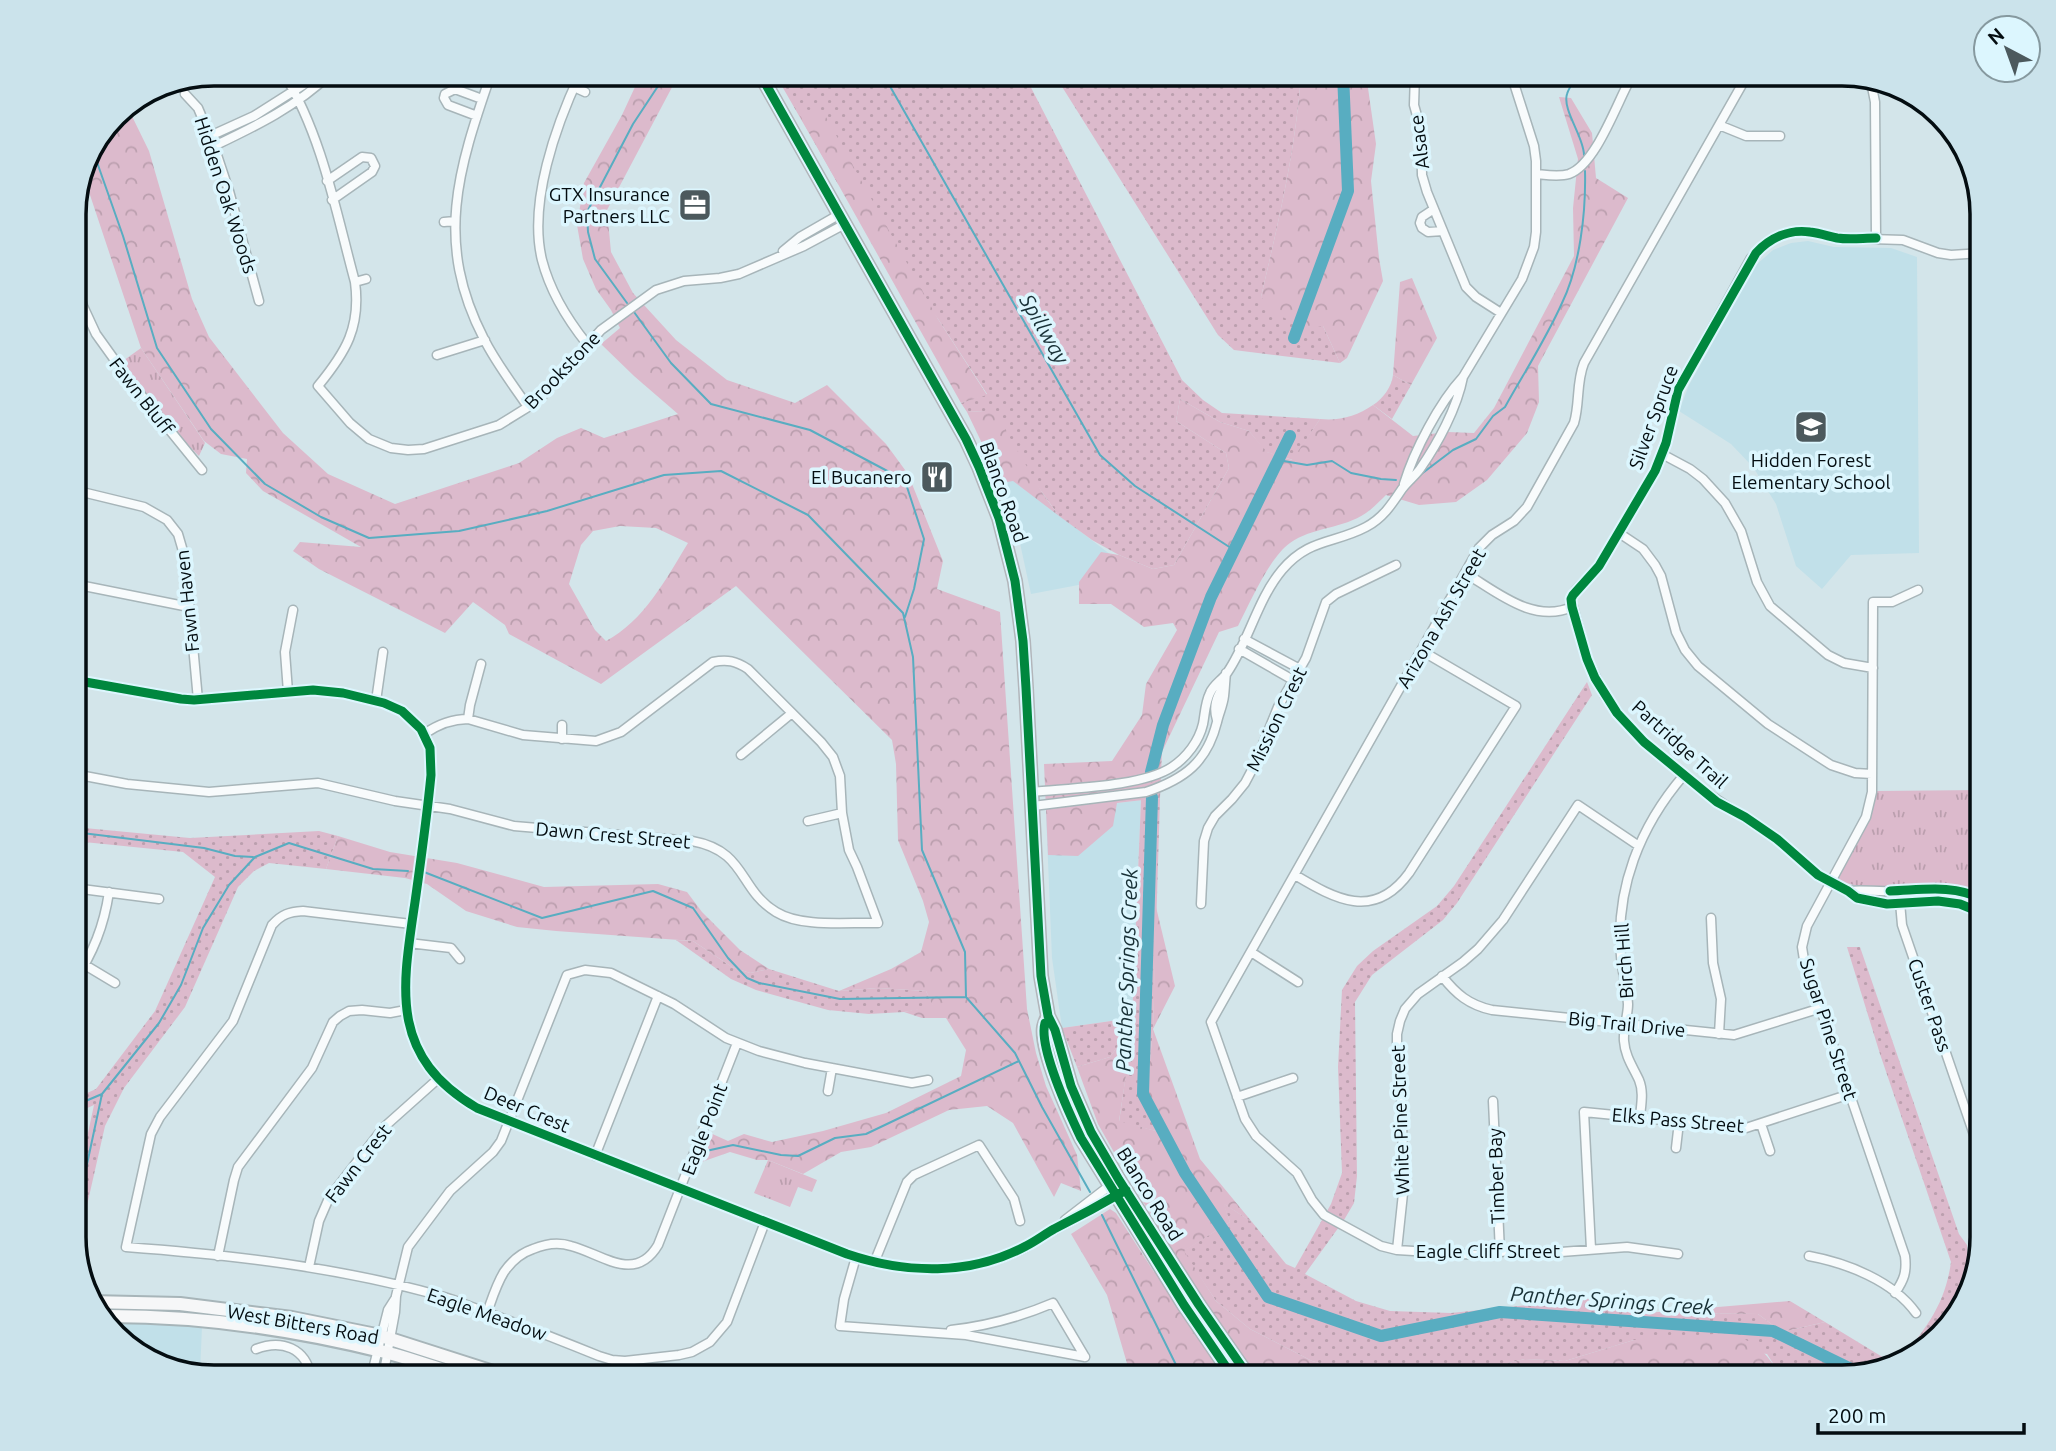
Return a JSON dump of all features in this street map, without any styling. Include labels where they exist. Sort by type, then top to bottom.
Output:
[{"type":"main road","name":"Blanco Road","points":[[767,86],[966,439],[999,518],[1015,581],[1020,622],[1041,976],[1048,1016],[1055,1030],[1071,1086],[1117,1188],[1184,1305],[1225,1365]]},
{"type":"main road","name":"Blanco Road","points":[[1117,1188],[1241,1365]]},
{"type":"main road","name":"West Bitters Road","points":[[104,1302],[180,1304],[292,1318],[386,1338],[471,1365]]},
{"type":"main road","name":"West Bitters Road","points":[[114,1316],[179,1318],[290,1332],[383,1352],[426,1365]]},
{"type":"street","points":[[292,86],[314,134],[355,282],[366,279]]},
{"type":"street","points":[[210,135],[254,116],[301,86]]},
{"type":"street","points":[[214,146],[259,125],[318,86]]},
{"type":"street","points":[[487,86],[462,163],[457,192],[455,221],[459,267],[474,318],[528,407]]},
{"type":"street","name":"Alsace","points":[[1415,86],[1414,105],[1421,130],[1422,175],[1434,209],[1466,287],[1501,313]]},
{"type":"street","points":[[1404,487],[1410,465],[1450,391],[1462,377],[1522,279],[1531,258],[1536,232],[1534,146],[1515,86]]},
{"type":"street","points":[[1536,174],[1569,174],[1584,164],[1606,131],[1626,86]]},
{"type":"street","name":"Arizona Ash Street","points":[[1211,1022],[1479,548],[1487,539],[1514,521],[1527,507],[1574,424],[1580,374],[1584,363],[1741,86]]},
{"type":"street","points":[[585,92],[574,87],[543,180],[539,239],[542,259],[553,292],[572,325],[587,344]]},
{"type":"street","points":[[477,116],[448,105],[445,102],[445,94],[455,89],[482,99]]},
{"type":"street","points":[[1873,90],[1875,102],[1876,238],[1903,240],[1951,256],[1970,254]]},
{"type":"street","name":"Hidden Oak Woods","points":[[185,94],[198,108],[214,146],[259,301]]},
{"type":"street","points":[[1719,125],[1746,136],[1780,136]]},
{"type":"street","points":[[327,181],[362,157],[374,161],[375,169],[372,173],[332,200]]},
{"type":"street","points":[[1434,209],[1422,216],[1422,228],[1428,232],[1443,231]]},
{"type":"street","name":"Brookstone","points":[[355,282],[357,306],[351,337],[341,357],[318,386],[362,434],[384,446],[408,450],[424,449],[499,425],[528,407],[543,395],[587,344],[616,318],[656,290],[684,281],[739,274],[778,256],[800,237],[843,219]]},
{"type":"street","points":[[444,222],[455,221]]},
{"type":"street","name":"Silver Spruce","points":[[1572,607],[1573,595],[1600,566],[1662,454],[1674,403],[1686,372],[1751,258],[1771,240],[1783,234],[1810,232],[1839,238],[1876,238]]},
{"type":"street","name":"Fawn Bluff","points":[[86,312],[96,334],[129,380],[202,470]]},
{"type":"street","points":[[437,355],[485,340]]},
{"type":"street","points":[[1032,799],[1159,775],[1188,754],[1198,737],[1211,690],[1226,673],[1270,587],[1289,563],[1313,546],[1352,534],[1383,515],[1420,469],[1432,449],[1459,396],[1462,377]]},
{"type":"street","points":[[1442,407],[1452,412]]},
{"type":"street","points":[[1422,443],[1432,449]]},
{"type":"street","points":[[1662,454],[1690,469],[1725,503],[1741,531],[1760,589],[1770,606],[1828,655],[1844,663],[1873,668]]},
{"type":"street","name":"Fawn Haven","points":[[86,493],[144,507],[171,524],[178,534],[182,545],[198,700]]},
{"type":"street","points":[[1619,533],[1643,549],[1655,565],[1661,576],[1676,632],[1685,650],[1698,666],[1768,724],[1831,765],[1854,773],[1872,774]]},
{"type":"street","name":"Mission Crest","points":[[1201,904],[1204,841],[1208,828],[1215,816],[1245,783],[1263,747],[1278,707],[1315,637],[1326,602],[1336,594],[1396,565]]},
{"type":"street","points":[[1465,573],[1530,609],[1552,613],[1572,607]]},
{"type":"street","points":[[86,586],[189,607]]},
{"type":"street","name":"Sugar Pine Street","points":[[1895,1293],[1903,1282],[1907,1269],[1905,1256],[1804,960],[1802,947],[1807,926],[1871,805],[1873,602],[1892,601],[1918,590]]},
{"type":"street","name":"Partridge Trail","points":[[1572,607],[1587,659],[1605,696],[1617,713],[1644,742],[1717,802],[1745,817],[1777,839],[1818,875],[1857,898],[1873,902],[1938,901],[1970,907]]},
{"type":"street","points":[[288,692],[285,652],[293,610]]},
{"type":"street","points":[[1244,639],[1300,669]]},
{"type":"street","points":[[1239,649],[1293,680]]},
{"type":"street","points":[[1295,875],[1328,894],[1353,901],[1379,897],[1396,887],[1409,873],[1516,706],[1422,651]]},
{"type":"street","points":[[376,701],[383,652]]},
{"type":"street","name":"Dawn Crest Street","points":[[86,776],[127,784],[209,792],[318,783],[395,801],[450,808],[514,826],[692,841],[706,844],[729,856],[763,901],[778,913],[814,922],[878,923],[849,850],[842,813],[840,776],[833,757],[748,669],[737,662],[724,659],[713,662],[615,735],[596,741],[562,739]]},
{"type":"street","points":[[468,719],[481,664]]},
{"type":"street","points":[[1032,799],[1103,797],[1146,792],[1181,777],[1196,765],[1208,748],[1217,720],[1214,709],[1226,673]]},
{"type":"street","points":[[86,682],[198,700],[327,691],[376,701],[402,711],[424,734],[441,724],[468,719],[523,736],[562,739],[562,725]]},
{"type":"street","points":[[741,755],[792,713]]},
{"type":"street","points":[[1204,717],[1217,720]]},
{"type":"street","name":"Deer Crest","points":[[424,734],[432,762],[404,986],[406,1010],[420,1052],[439,1078],[464,1101],[509,1122],[856,1257],[915,1269],[961,1267],[1005,1255],[1027,1246],[1117,1188]]},
{"type":"street","name":"Birch Hill","points":[[1640,1117],[1642,1094],[1624,1042],[1628,1003],[1620,955],[1620,930],[1627,880],[1639,846],[1659,807],[1684,775]]},
{"type":"street","points":[[1102,785],[1103,797]]},
{"type":"street","name":"White Pine Street","points":[[1397,1250],[1404,1184],[1397,1034],[1409,1003],[1478,949],[1503,920],[1578,805],[1639,846]]},
{"type":"street","points":[[808,821],[842,813]]},
{"type":"street","points":[[86,889],[159,899]]},
{"type":"street","name":"Partridge Trail","points":[[1848,891],[1944,889],[1970,896]]},
{"type":"street","name":"Custer Pass","points":[[1899,891],[1902,925],[1970,1121]]},
{"type":"street","points":[[86,963],[101,931],[109,892]]},
{"type":"street","name":"Eagle Meadow","points":[[411,924],[303,911],[288,912],[279,917],[272,925],[233,1021],[160,1117],[151,1134],[126,1247],[309,1267],[442,1296],[612,1360],[625,1361],[692,1352],[710,1342],[727,1322],[765,1222]]},
{"type":"street","points":[[1711,918],[1713,963],[1721,999],[1719,1034]]},
{"type":"street","points":[[409,943],[451,948],[460,958]]},
{"type":"street","points":[[1251,953],[1298,982]]},
{"type":"street","points":[[86,966],[115,984]]},
{"type":"street","points":[[383,1365],[386,1338],[404,1259],[411,1241],[450,1191],[497,1147],[566,975],[598,970],[618,976],[685,1010],[737,1043],[789,1059],[912,1083],[928,1080]]},
{"type":"street","name":"Big Trail Drive","points":[[1442,975],[1457,994],[1479,1007],[1719,1034],[1747,1032],[1821,1008]]},
{"type":"street","points":[[595,1156],[658,996]]},
{"type":"street","points":[[218,1256],[239,1167],[312,1068],[333,1022],[349,1011],[390,1013],[406,1010]]},
{"type":"street","name":"Eagle Cliff Street","points":[[1211,1022],[1245,1119],[1252,1131],[1297,1173],[1324,1215],[1369,1241],[1397,1250],[1479,1255],[1627,1247],[1678,1254]]},
{"type":"street","name":"Eagle Point","points":[[487,1313],[506,1269],[531,1249],[557,1244],[570,1245],[624,1265],[637,1264],[653,1254],[737,1043]]},
{"type":"street","points":[[828,1091],[832,1068]]},
{"type":"street","name":"Fawn Crest","points":[[309,1267],[319,1221],[329,1198],[383,1128],[439,1078]]},
{"type":"street","points":[[1237,1097],[1293,1078]]},
{"type":"street","name":"Elks Pass Street","points":[[1591,1249],[1584,1112],[1746,1128],[1850,1094]]},
{"type":"street","name":"Timber Bay","points":[[1493,1101],[1500,1252]]},
{"type":"street","points":[[1676,1148],[1679,1122]]},
{"type":"street","points":[[1761,1124],[1770,1151]]},
{"type":"street","points":[[874,1262],[907,1182],[914,1175],[979,1145],[1014,1199],[1020,1221]]},
{"type":"street","points":[[1809,1256],[1828,1259],[1862,1272],[1895,1293],[1916,1313]]},
{"type":"street","points":[[856,1257],[839,1326],[933,1332],[1000,1340],[1085,1357],[1053,1303],[997,1322],[933,1332]]},
{"type":"street","points":[[256,1349],[271,1345],[284,1346],[296,1351],[308,1365]]},
{"type":"street","points":[[377,1365],[383,1352]]},
{"type":"shaded area","name":"Hidden Forest Elementary School","points":[[1808,241],[1834,247],[1891,248],[1917,257],[1919,553],[1851,555],[1822,589],[1796,566],[1776,504],[1753,467],[1731,444],[1679,411],[1689,385],[1756,265],[1773,250],[1791,243]]},
{"type":"shaded area","points":[[1013,480],[1136,574],[1031,594],[1018,534],[1001,483]]},
{"type":"shaded area","points":[[1141,800],[1132,1018],[1062,1028],[1052,958],[1046,813]]},
{"type":"shaded area","points":[[117,1321],[142,1322],[202,1327],[200,1364],[197,1364],[165,1356],[150,1348]]},
{"type":"green space","points":[[635,86],[673,86],[607,210],[611,252],[633,293],[676,340],[727,380],[795,403],[827,385],[886,444],[908,474],[943,561],[937,589],[1000,612],[1027,1009],[1046,1086],[1077,1155],[1081,1191],[1061,1183],[1054,1197],[1013,1123],[987,1106],[949,1110],[871,1147],[841,1152],[803,1174],[768,1160],[757,1160],[730,1152],[693,1165],[708,1132],[728,1141],[744,1134],[772,1142],[823,1131],[886,1113],[961,1076],[966,1050],[946,1018],[922,1018],[904,1012],[933,1006],[926,991],[878,988],[839,991],[891,969],[921,952],[929,922],[898,840],[896,764],[892,740],[736,586],[601,684],[509,634],[505,625],[473,602],[445,633],[319,569],[293,551],[300,542],[361,547],[263,491],[246,473],[247,459],[221,454],[204,441],[141,348],[88,190],[95,165],[107,143],[132,116],[149,151],[192,299],[209,337],[283,433],[328,474],[395,504],[519,463],[557,438],[581,428],[604,438],[678,414],[601,344],[620,328],[596,289],[583,259],[577,225],[584,183]],"holes":[[[620,526],[656,528],[688,543],[643,611],[620,633],[606,641],[595,630],[569,584],[581,545],[593,531]]]},
{"type":"green space","points":[[782,86],[1030,86],[1182,380],[1222,413],[1320,419],[1293,460],[1266,452],[1249,431],[1220,422],[1180,399],[1176,421],[1226,453],[1229,468],[1174,565],[1153,569],[1119,555],[1092,540],[1059,516],[984,411],[967,412],[961,403],[987,394],[938,319],[837,182]]},
{"type":"green space","points":[[1062,86],[1300,86],[1291,158],[1261,297],[1323,326],[1340,363],[1234,350],[1218,335]]},
{"type":"green space","points":[[1300,86],[1368,86],[1376,144],[1371,181],[1383,281],[1347,358],[1340,363],[1323,326],[1306,329],[1275,313],[1261,297],[1291,158]]},
{"type":"green space","points":[[1559,97],[1571,98],[1592,133],[1596,178],[1628,198],[1538,366],[1539,402],[1527,433],[1487,480],[1456,502],[1419,505],[1386,495],[1357,518],[1308,534],[1282,550],[1267,570],[1238,626],[1219,632],[1162,752],[1160,798],[1117,803],[1113,826],[1078,856],[1048,855],[1044,764],[1112,761],[1142,715],[1146,684],[1177,630],[1173,623],[1144,627],[1111,604],[1079,604],[1079,582],[1101,552],[1119,555],[1153,569],[1174,565],[1229,468],[1226,453],[1176,421],[1180,399],[1220,422],[1249,431],[1267,452],[1292,460],[1320,419],[1348,417],[1373,405],[1413,436],[1448,432],[1474,433],[1494,408],[1574,256],[1573,208],[1578,159]]},
{"type":"green space","points":[[793,104],[826,117],[938,319],[987,395],[961,403]]},
{"type":"green space","points":[[1412,278],[1437,338],[1411,385],[1393,375],[1400,282]]},
{"type":"green space","points":[[141,348],[205,443],[199,456],[120,363]]},
{"type":"green space","points":[[1393,375],[1411,385],[1392,419],[1373,405],[1386,392]]},
{"type":"green space","points":[[984,411],[996,414],[1059,516],[1013,481],[1001,483],[967,412]]},
{"type":"green space","points":[[1587,682],[1592,695],[1457,903],[1443,920],[1372,975],[1355,1002],[1357,1176],[1354,1203],[1305,1274],[1356,1301],[1390,1311],[1451,1313],[1626,1295],[1647,1313],[1758,1314],[1782,1332],[1825,1322],[1884,1358],[1859,1364],[1774,1365],[1767,1354],[1634,1340],[1565,1361],[1525,1359],[1500,1365],[1326,1365],[1312,1361],[1250,1329],[1216,1301],[1183,1251],[1230,1222],[1223,1203],[1252,1222],[1286,1264],[1295,1268],[1331,1204],[1342,1173],[1338,1067],[1342,990],[1357,966],[1373,951],[1437,906],[1454,886]]},
{"type":"green space","points":[[1970,790],[1970,890],[1931,884],[1871,887],[1838,880],[1875,791]]},
{"type":"green space","points":[[1160,798],[1153,1029],[1147,1092],[1156,1131],[1119,1122],[1133,1025],[1110,1057],[1077,1067],[1062,1028],[1132,1018],[1141,800]]},
{"type":"green space","points":[[86,828],[190,838],[319,831],[338,836],[326,869],[269,863],[254,871],[238,887],[185,1007],[124,1088],[105,1126],[86,1210],[86,1142],[94,1105],[86,1109],[86,1094],[96,1089],[155,1011],[215,877],[183,852],[86,842]]},
{"type":"green space","points":[[338,836],[390,852],[457,863],[544,887],[658,884],[687,892],[702,912],[740,950],[769,969],[750,973],[732,967],[693,941],[517,927],[466,911],[427,884],[405,878],[326,869]]},
{"type":"green space","points":[[1156,907],[1175,986],[1153,1029]]},
{"type":"green space","points":[[676,940],[693,941],[732,967],[750,973],[769,969],[839,991],[878,988],[926,991],[934,1007],[869,1014],[828,1010],[756,990],[731,979]]},
{"type":"green space","points":[[1847,947],[1860,947],[1959,1234],[1967,1245],[1966,1270],[1957,1294],[1933,1328],[1913,1343],[1939,1304],[1951,1262],[1880,1054]]},
{"type":"green space","points":[[1134,1023],[1119,1121],[1156,1131],[1147,1092],[1153,1029],[1200,1159],[1252,1222],[1224,1204],[1230,1222],[1184,1251],[1216,1301],[1250,1329],[1312,1361],[1326,1365],[1127,1365],[1107,1295],[1071,1234],[1110,1209],[1116,1213],[1154,1272],[1176,1256],[1098,1124],[1077,1067],[1110,1057]]},
{"type":"green space","points":[[768,1160],[817,1180],[812,1192],[798,1187],[790,1207],[754,1193]]},
{"type":"green space","points":[[1790,1301],[1825,1322],[1782,1332],[1758,1314],[1647,1313]]},
{"type":"green space","points":[[1727,1333],[1759,1348],[1773,1365],[1500,1365],[1525,1359],[1565,1361],[1634,1340]]},
{"type":"waterway","points":[[627,303],[595,259],[588,232],[587,212],[633,124],[658,86]]},
{"type":"waterway","name":"Spillway","points":[[890,86],[1100,455],[1135,486],[1234,550]]},
{"type":"waterway","name":"Panther Springs Creek","points":[[1294,338],[1348,191],[1344,86]]},
{"type":"waterway","points":[[1571,86],[1566,100],[1584,155]]},
{"type":"waterway","points":[[97,162],[157,348],[211,429],[265,484],[321,517],[369,538],[459,531],[547,511],[664,475],[721,471],[808,515],[903,613],[913,657],[922,850],[965,952],[966,997],[1015,1053],[1090,1192]]},
{"type":"waterway","points":[[1420,475],[1453,450],[1476,439],[1493,416],[1505,407],[1542,343],[1573,273],[1583,221],[1585,171]]},
{"type":"waterway","points":[[634,312],[671,363],[711,404],[810,430],[893,474],[907,487],[924,539],[914,589],[905,617]]},
{"type":"waterway","name":"Panther Springs Creek","points":[[1151,772],[1163,725],[1211,597],[1290,436]]},
{"type":"waterway","points":[[1278,460],[1307,465],[1332,461],[1351,473],[1396,480]]},
{"type":"waterway","name":"Panther Springs Creek","points":[[1152,797],[1143,1094],[1185,1173],[1268,1297],[1381,1336],[1500,1312],[1773,1331],[1843,1365]]},
{"type":"waterway","points":[[86,833],[253,857]]},
{"type":"waterway","points":[[86,1169],[102,1094],[159,1023],[181,985],[203,928],[229,885],[255,857],[289,843],[373,869],[408,871]]},
{"type":"waterway","points":[[424,872],[542,918],[653,891],[693,908],[728,958],[747,978],[759,983],[840,999],[966,997]]},
{"type":"waterway","points":[[706,1151],[733,1145],[798,1156],[835,1138],[866,1134],[1019,1061]]},
{"type":"waterway","points":[[86,1101],[102,1094]]},
{"type":"waterway","points":[[1102,1215],[1176,1365]]},
{"type":"cycle path","points":[[767,86],[966,439],[999,518],[1015,581],[1023,641],[1041,976],[1048,1016],[1055,1030],[1071,1086],[1091,1132],[1199,1305],[1241,1365]]},
{"type":"cycle path","points":[[1876,238],[1842,239],[1802,231],[1787,233],[1774,239],[1756,253],[1678,390],[1666,443],[1655,471],[1599,566],[1573,595],[1572,607],[1595,678],[1617,713],[1644,742],[1717,802],[1745,817],[1777,839],[1818,875],[1857,898],[1887,904],[1938,901],[1970,908]]},
{"type":"cycle path","points":[[86,682],[194,700],[313,690],[343,693],[384,703],[402,711],[421,729],[430,748],[431,775],[407,964],[408,1018],[415,1043],[428,1066],[449,1088],[477,1108],[847,1254],[869,1261],[915,1268],[960,1267],[1005,1256],[1126,1190]]},
{"type":"cycle path","points":[[1890,891],[1926,889],[1970,894]]},
{"type":"cycle path","points":[[1045,1023],[1044,1034],[1050,1063],[1081,1138],[1184,1305],[1225,1365]]},
{"type":"place","name":"GTX Insurance Partners LLC","points":[[695,205]]},
{"type":"place","name":"Hidden Forest Elementary School","points":[[1811,427]]},
{"type":"place","name":"El Bucanero","points":[[937,477]]}]
